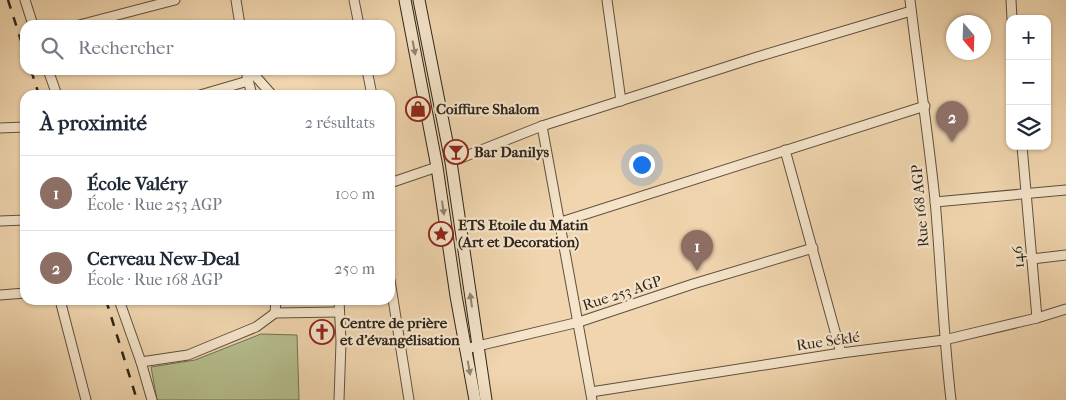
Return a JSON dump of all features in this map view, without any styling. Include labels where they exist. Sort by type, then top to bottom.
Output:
[{"type":"street","points":[[25,0],[31,20]]},
{"type":"street","points":[[98,20],[175,0]]},
{"type":"street","points":[[236,0],[239,20]]},
{"type":"street","points":[[354,0],[358,20]]},
{"type":"street","points":[[405,0],[438,167],[465,349],[475,400]]},
{"type":"street","points":[[419,0],[451,162],[486,400]]},
{"type":"street","name":"Rue 168 AGP","points":[[910,0],[925,106],[935,202],[950,400]]},
{"type":"street","points":[[1011,0],[1012,15]]},
{"type":"street","points":[[609,1],[621,101]]},
{"type":"street","points":[[395,182],[542,126],[911,11]]},
{"type":"street","points":[[50,75],[55,90]]},
{"type":"street","points":[[247,75],[250,90]]},
{"type":"street","points":[[254,75],[268,90]]},
{"type":"street","points":[[368,75],[371,90]]},
{"type":"street","points":[[218,90],[248,82]]},
{"type":"street","points":[[561,222],[925,106]]},
{"type":"street","points":[[542,126],[592,396]]},
{"type":"street","points":[[0,128],[20,127]]},
{"type":"street","points":[[785,150],[841,353]]},
{"type":"street","name":"146","points":[[1022,150],[1037,318]]},
{"type":"street","points":[[935,202],[1066,190]]},
{"type":"street","points":[[0,221],[20,220]]},
{"type":"street","name":"Rue 253 AGP","points":[[465,349],[579,322],[694,284],[813,248]]},
{"type":"street","points":[[1032,259],[1066,255]]},
{"type":"street","points":[[0,296],[20,294]]},
{"type":"street","points":[[61,305],[86,400]]},
{"type":"street","points":[[121,305],[152,400]]},
{"type":"street","points":[[275,313],[276,305]]},
{"type":"street","points":[[339,305],[341,342],[339,400]]},
{"type":"street","points":[[394,305],[409,400]]},
{"type":"street","name":"Rue Séklé","points":[[592,396],[841,353],[944,340],[1037,318],[1066,309]]},
{"type":"street","points":[[141,362],[188,354],[256,327],[275,313],[339,312]]},
{"type":"green space","points":[[261,334],[297,335],[299,400],[157,400],[151,367],[195,360]]},
{"type":"railway","points":[[8,0],[20,37]]},
{"type":"railway","points":[[33,75],[37,90]]},
{"type":"railway","points":[[108,305],[137,400]]},
{"type":"place","name":"Coiffure Shalom","points":[[418,109]]},
{"type":"place","name":"Cerveau New-Deal","points":[[952,142]]},
{"type":"place","name":"Bar Danilys","points":[[456,152]]},
{"type":"place","name":"ETS Etoile du Matin (Art et Decoration)","points":[[441,234]]},
{"type":"place","name":"École Valéry","points":[[697,271]]},
{"type":"place","name":"Centre de prière et d'évangélisation","points":[[322,332]]}]
